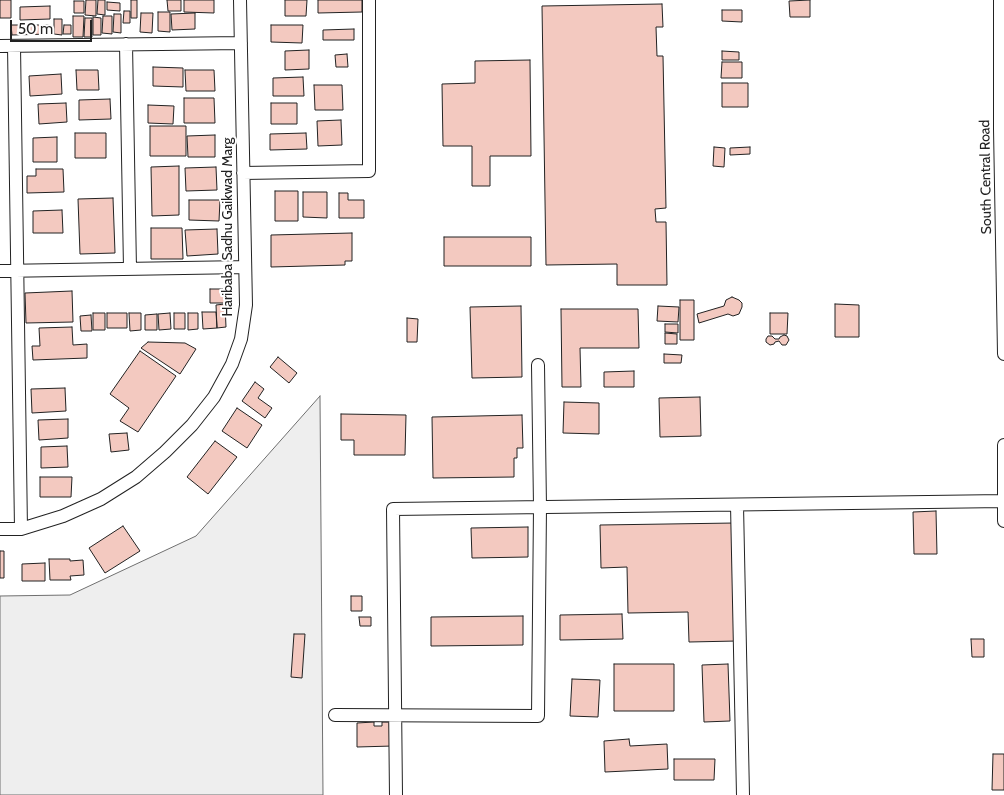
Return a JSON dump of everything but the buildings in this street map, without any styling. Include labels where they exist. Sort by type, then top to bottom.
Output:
[{"type":"street","name":"Haribaba Sadhu Gaikwad Marg","points":[[0,529],[20,529],[63,516],[101,499],[136,477],[192,425],[214,397],[232,364],[240,339],[246,306],[240,0]]},
{"type":"street","points":[[243,172],[369,170],[369,0]]},
{"type":"street","name":"South Central Road","points":[[1000,0],[1004,354]]},
{"type":"street","points":[[0,46],[241,43]]},
{"type":"street","points":[[126,44],[130,269]]},
{"type":"street","points":[[14,46],[20,529]]},
{"type":"street","points":[[0,272],[245,266]]},
{"type":"street","points":[[335,715],[538,716],[540,507],[538,366]]},
{"type":"street","points":[[1004,445],[1004,521]]},
{"type":"street","points":[[396,795],[392,509],[1004,501]]},
{"type":"street","points":[[737,505],[744,795]]},
{"type":"shaded area","points":[[320,396],[323,795],[0,795],[0,596],[70,595],[196,536]]}]
